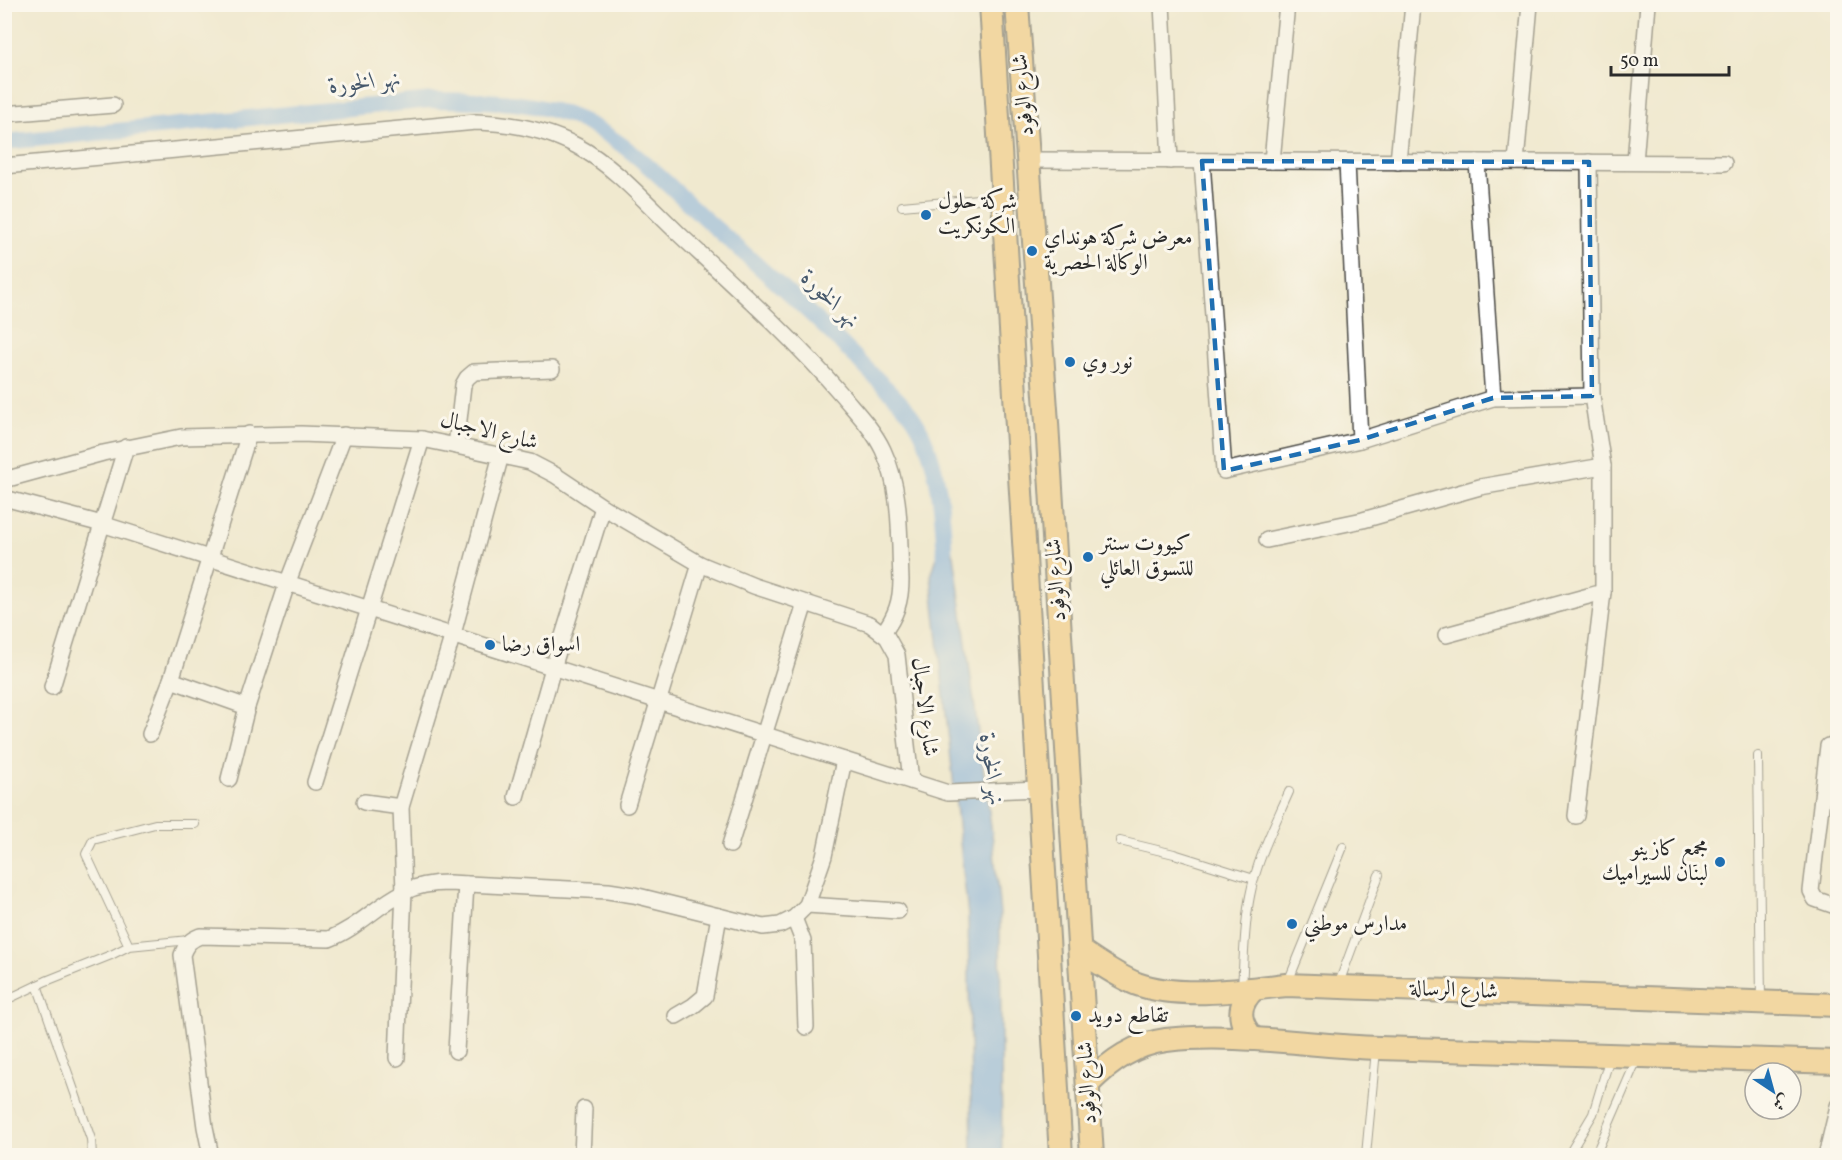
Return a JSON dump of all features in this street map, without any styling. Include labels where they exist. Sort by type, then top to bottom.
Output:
[{"type":"main road","name":"شارع الوفود","points":[[991,4],[1025,529],[1038,789],[1061,1155]]},
{"type":"main road","name":"شارع الوفود","points":[[1017,4],[1081,951],[1092,1155]]},
{"type":"main road","name":"شارع الرسالة","points":[[1081,951],[1122,978],[1154,988],[1187,991],[1286,985],[1838,1005]]},
{"type":"main road","points":[[1248,989],[1241,1008],[1241,1020],[1254,1039]]},
{"type":"main road","points":[[1089,1083],[1118,1058],[1149,1044],[1182,1039],[1254,1039],[1376,1048],[1838,1062]]},
{"type":"street","points":[[1162,4],[1170,161]]},
{"type":"street","points":[[1272,161],[1287,4]]},
{"type":"street","points":[[1398,162],[1413,4]]},
{"type":"street","points":[[1516,162],[1530,4]]},
{"type":"street","points":[[1635,162],[1648,4]]},
{"type":"street","points":[[4,114],[113,105]]},
{"type":"street","points":[[4,166],[476,122],[517,125],[539,130],[579,147],[614,173],[772,321],[825,374],[876,438],[888,463],[896,489],[901,580],[898,608],[883,633]]},
{"type":"street","points":[[1029,160],[1724,163]]},
{"type":"street","points":[[1202,161],[1224,471],[1360,441],[1493,398],[1593,396]]},
{"type":"street","points":[[1347,162],[1360,441]]},
{"type":"street","points":[[1477,162],[1493,398]]},
{"type":"street","points":[[1576,816],[1603,592],[1603,466],[1593,396],[1589,162]]},
{"type":"street","points":[[456,446],[463,385],[466,378],[474,372],[552,369]]},
{"type":"street","points":[[150,734],[171,680],[249,434]]},
{"type":"street","name":"شارع الاجبال","points":[[4,480],[126,447],[181,437],[249,434],[344,435],[422,440],[530,462],[700,564],[754,586],[861,621],[883,633],[893,646],[899,665],[911,781]]},
{"type":"street","points":[[229,779],[248,707],[287,584],[344,435]]},
{"type":"street","points":[[315,782],[422,440]]},
{"type":"street","points":[[52,687],[126,447]]},
{"type":"street","points":[[396,1058],[404,891],[401,807],[453,634],[501,455]]},
{"type":"street","points":[[1267,540],[1363,520],[1480,487],[1603,466]]},
{"type":"street","points":[[4,498],[102,524],[211,558],[948,793],[1038,789]]},
{"type":"street","points":[[516,797],[603,507]]},
{"type":"street","points":[[627,805],[700,564]]},
{"type":"street","points":[[1446,635],[1603,592]]},
{"type":"street","points":[[730,845],[805,603]]},
{"type":"street","points":[[171,680],[248,707]]},
{"type":"street","points":[[1828,746],[1811,891],[1815,898],[1838,907]]},
{"type":"street","points":[[211,1155],[182,955],[191,939],[200,936],[329,939],[344,933],[404,891],[428,884],[608,891],[634,895],[763,927],[780,925],[794,918],[807,905],[824,856],[844,760]]},
{"type":"street","points":[[364,802],[401,807]]},
{"type":"street","points":[[456,1051],[466,884]]},
{"type":"street","points":[[807,905],[898,911]]},
{"type":"street","points":[[676,1016],[705,996],[718,916]]},
{"type":"street","points":[[794,918],[803,941],[806,1027]]},
{"type":"street","points":[[1826,1155],[1838,1106]]},
{"type":"street","points":[[582,1155],[584,1108]]},
{"type":"lane","points":[[902,206],[1004,197]]},
{"type":"lane","points":[[1758,756],[1761,1002]]},
{"type":"lane","points":[[1248,989],[1247,911],[1262,855],[1289,792]]},
{"type":"lane","points":[[129,946],[86,854],[93,840],[155,825],[195,824]]},
{"type":"lane","points":[[1120,841],[1174,854],[1254,879]]},
{"type":"lane","points":[[1286,985],[1342,847]]},
{"type":"lane","points":[[1338,987],[1379,875]]},
{"type":"lane","points":[[4,1001],[129,946],[191,939]]},
{"type":"lane","points":[[37,985],[91,1138],[92,1155]]},
{"type":"lane","points":[[1366,1155],[1376,1048]]},
{"type":"lane","points":[[1568,1155],[1593,1114],[1610,1055]]},
{"type":"lane","points":[[1595,1155],[1639,1055]]},
{"type":"highlighted area","points":[[1202,161],[1589,162],[1592,396],[1493,398],[1360,440],[1224,471]]},
{"type":"water","name":"نهر الخورة","points":[[944,547],[951,550],[954,555],[993,841],[1000,914],[1002,1155],[972,1155],[968,916],[931,576],[936,560]]},
{"type":"waterway","name":"نهر الخورة","points":[[4,142],[432,100],[489,101],[526,105],[544,108],[580,120],[598,129],[630,151],[660,177],[805,309],[909,412],[923,435],[935,471],[942,512],[945,569]]},
{"type":"place","name":"شركة حلول الكونكريت","points":[[926,215]]},
{"type":"place","name":"معرض شركة هونداي الوكالة الحصرية","points":[[1032,251]]},
{"type":"place","name":"نور وي","points":[[1070,362]]},
{"type":"place","name":"كيووت سنتر للتسوق العائلي","points":[[1088,557]]},
{"type":"place","name":"اسواق رضا","points":[[490,645]]},
{"type":"place","name":"مجمع كازينو لبنان للسيراميك","points":[[1720,862]]},
{"type":"place","name":"مدارس موطني","points":[[1292,924]]},
{"type":"place","name":"تقاطع دويد","points":[[1076,1016]]}]
